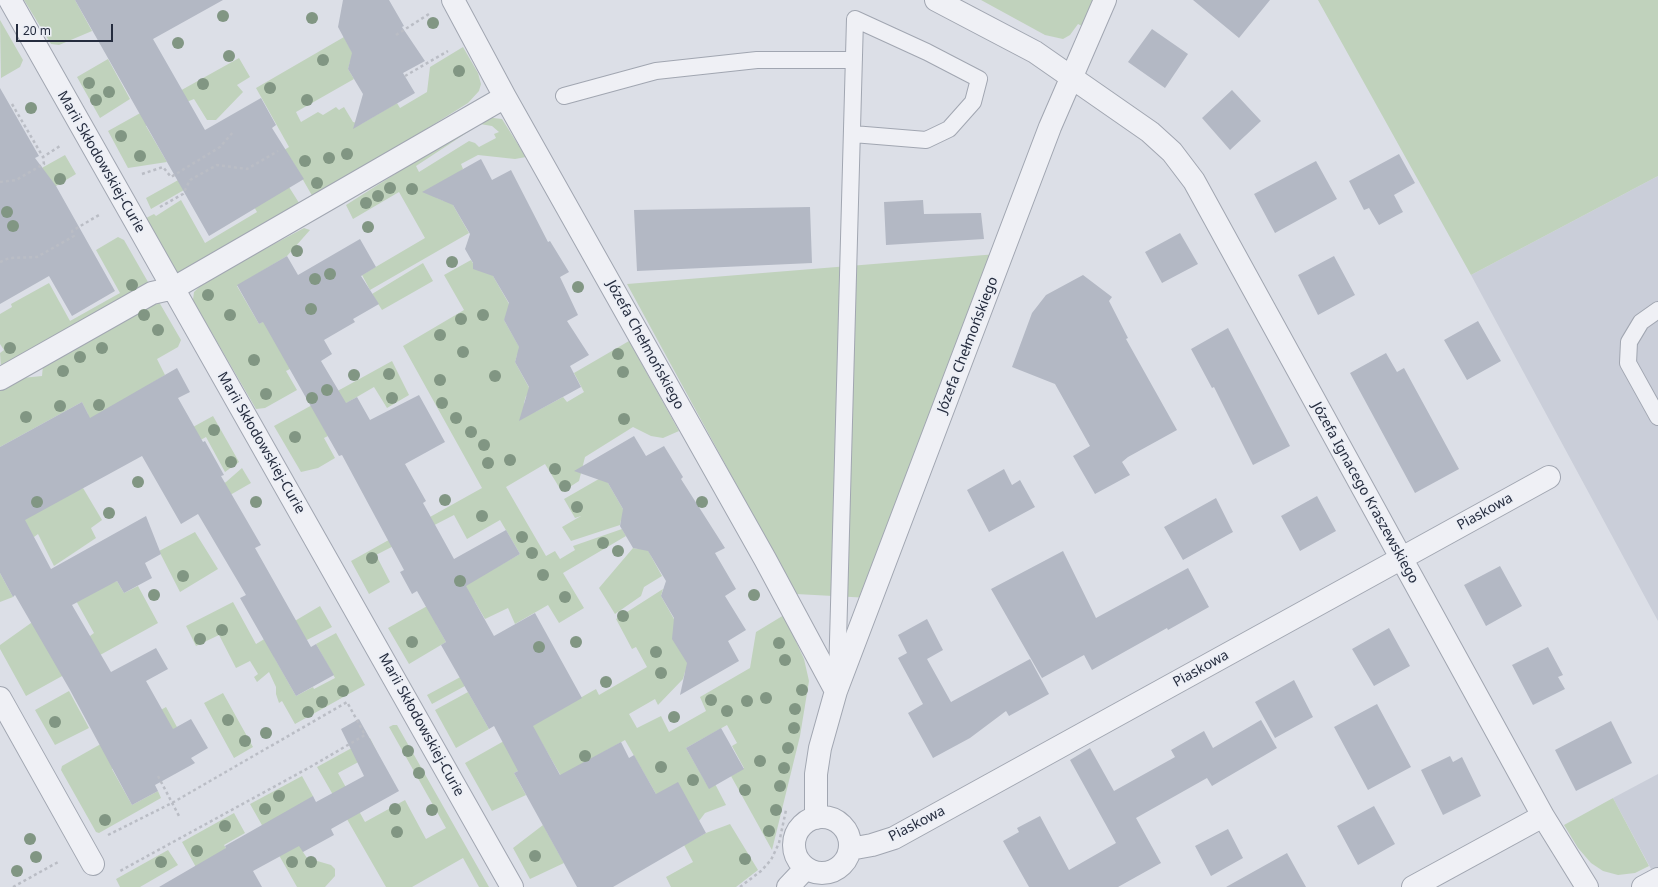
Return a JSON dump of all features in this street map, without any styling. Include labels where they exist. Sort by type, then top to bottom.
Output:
[{"type":"street","name":"Marii Skłodowskiej-Curie","points":[[10,0],[512,887]]},
{"type":"street","name":"Józefa Chełmońskiego","points":[[453,0],[505,97],[772,571],[836,691]]},
{"type":"street","name":"Józefa Ignacego Kraszewskiego","points":[[936,0],[1036,52],[1150,132],[1172,152],[1194,181],[1543,816],[1587,887]]},
{"type":"street","name":"Józefa Chełmońskiego","points":[[816,818],[816,774],[820,748],[836,691],[1050,127],[1105,0]]},
{"type":"street","points":[[0,379],[152,293],[174,288],[505,97]]},
{"type":"street","name":"Piaskowa","points":[[850,849],[872,845],[894,838],[1401,560],[1549,477]]},
{"type":"street","points":[[0,698],[93,864]]},
{"type":"street","points":[[1413,887],[1543,816]]},
{"type":"street","points":[[816,818],[834,820],[841,825],[846,832],[850,849],[847,857],[841,865],[834,871],[824,873],[815,872],[806,868],[796,853],[794,844],[801,827],[816,818]]},
{"type":"street","points":[[788,887],[806,868]]},
{"type":"street","points":[[1643,887],[1658,879]]},
{"type":"lane","points":[[836,691],[853,134],[855,20],[927,52],[979,79],[973,102],[949,129],[926,140],[853,134]]},
{"type":"lane","points":[[564,96],[656,71],[757,60],[854,60]]},
{"type":"lane","points":[[1658,310],[1641,322],[1629,342],[1628,362],[1658,418]]},
{"type":"path","points":[[396,35],[432,13]]},
{"type":"path","points":[[405,76],[452,49]]},
{"type":"path","points":[[0,182],[16,180],[44,164],[43,157],[12,104]]},
{"type":"path","points":[[141,175],[163,167],[171,177],[220,147],[234,131]]},
{"type":"path","points":[[43,157],[61,146]]},
{"type":"path","points":[[159,208],[183,194],[190,180],[217,164],[247,170],[278,151]]},
{"type":"path","points":[[0,262],[9,258],[37,257],[74,236],[72,231],[99,215]]},
{"type":"path","points":[[103,838],[172,803],[347,702],[365,734],[305,770],[113,874]]},
{"type":"path","points":[[158,776],[178,816]]},
{"type":"path","points":[[740,887],[761,871]]},
{"type":"shaded area","points":[[1658,176],[1658,621],[1471,275]]},
{"type":"shaded area","points":[[1658,774],[1658,882],[1613,798]]},
{"type":"green space","points":[[24,0],[75,0],[92,31],[59,45],[51,44]]},
{"type":"green space","points":[[981,0],[1098,0],[1088,29],[1078,24],[1070,35],[1063,39],[1045,35]]},
{"type":"green space","points":[[1318,0],[1658,0],[1658,176],[1471,275]]},
{"type":"green space","points":[[0,20],[23,60],[20,67],[1,78]]},
{"type":"green space","points":[[344,37],[355,58],[350,62],[348,69],[354,79],[296,112],[301,122],[318,112],[323,115],[336,107],[339,110],[344,107],[353,122],[361,124],[397,103],[400,108],[427,92],[430,67],[463,47],[478,73],[481,84],[479,91],[468,103],[314,199],[291,159],[277,168],[301,206],[182,272],[177,272],[146,218],[154,214],[156,216],[181,200],[205,243],[257,212],[233,170],[248,172],[289,147],[256,88]]},
{"type":"green space","points":[[239,58],[250,77],[237,85],[243,92],[216,120],[207,120],[194,99],[189,101],[146,126],[167,162],[128,168],[108,131]]},
{"type":"green space","points":[[108,59],[130,99],[100,118],[77,77]]},
{"type":"green space","points":[[485,117],[502,119],[526,157],[515,159],[478,155],[461,164],[463,169],[433,192],[437,198],[444,201],[449,198],[469,233],[370,290],[362,275],[425,238],[399,192],[353,219],[346,205]],"holes":[[[480,124],[492,126],[499,132],[494,134],[496,138],[479,147],[475,143],[469,141],[419,172],[416,166]]]},
{"type":"green space","points":[[241,145],[184,190],[151,209],[146,198]]},
{"type":"green space","points":[[65,155],[76,174],[56,186],[0,184],[13,184]]},
{"type":"green space","points":[[304,228],[310,230],[287,256],[237,286],[259,324],[309,295],[290,369],[286,371],[297,390],[265,408],[256,409],[195,304],[193,300],[194,292],[205,281]]},
{"type":"green space","points":[[118,237],[124,240],[148,282],[144,288],[1,368],[0,353],[4,350],[0,344],[0,314],[12,307],[11,304],[49,283],[70,321],[120,293],[96,250]]},
{"type":"green space","points":[[997,254],[870,598],[796,594],[627,284]]},
{"type":"green space","points":[[471,260],[477,270],[489,269],[512,309],[504,320],[522,352],[517,355],[515,362],[532,393],[526,396],[524,403],[529,411],[535,412],[563,397],[567,402],[584,392],[574,373],[629,341],[679,431],[663,438],[651,436],[633,427],[585,457],[579,481],[562,492],[545,464],[506,487],[546,556],[555,551],[560,559],[575,550],[573,546],[622,529],[626,536],[563,573],[584,608],[559,623],[548,605],[515,624],[508,608],[485,619],[475,602],[436,624],[446,642],[409,664],[388,628],[520,554],[500,520],[467,539],[454,515],[376,555],[390,582],[369,594],[351,561],[482,488],[403,346],[464,310],[444,275]]},
{"type":"green space","points":[[423,263],[433,281],[382,310],[372,294]]},
{"type":"green space","points":[[159,302],[181,340],[178,347],[157,359],[165,375],[96,418],[70,424],[88,414],[82,402],[0,447],[0,390],[22,378],[42,376],[43,365]]},
{"type":"green space","points":[[392,361],[409,395],[387,408],[374,387],[319,419],[328,436],[324,438],[335,458],[318,468],[301,472],[274,426]]},
{"type":"green space","points":[[213,416],[239,462],[225,472],[206,437],[171,456],[164,443]]},
{"type":"green space","points":[[242,468],[251,483],[197,514],[190,502],[226,482]]},
{"type":"green space","points":[[604,476],[627,516],[621,520],[620,525],[571,541],[562,527],[581,516],[575,518],[564,499]]},
{"type":"green space","points":[[83,488],[102,520],[91,528],[96,538],[54,566],[38,534],[34,537],[0,517]]},
{"type":"green space","points":[[195,532],[218,569],[180,592],[159,551]]},
{"type":"green space","points":[[645,545],[662,576],[644,587],[641,596],[615,614],[599,588],[633,548],[638,549]]},
{"type":"green space","points":[[0,573],[13,597],[0,602]]},
{"type":"green space","points":[[117,581],[124,593],[138,586],[158,623],[26,696],[0,649],[0,645],[31,623],[90,636],[94,633],[74,597]]},
{"type":"green space","points":[[663,589],[661,596],[679,628],[691,669],[685,672],[683,679],[658,705],[655,699],[629,714],[637,728],[661,716],[669,732],[706,711],[700,697],[750,668],[756,632],[784,615],[804,659],[809,681],[800,736],[772,850],[731,776],[744,768],[732,746],[737,743],[727,725],[686,748],[706,783],[713,780],[726,805],[705,813],[699,821],[656,794],[625,740],[561,776],[539,738],[518,771],[514,773],[526,795],[492,811],[465,763],[596,689],[599,695],[647,667],[636,647],[632,649],[616,619]]},
{"type":"green space","points":[[233,602],[256,644],[320,606],[332,627],[274,657],[296,696],[335,678],[316,644],[336,633],[365,685],[295,724],[282,701],[279,703],[276,694],[276,687],[269,672],[257,682],[254,677],[258,674],[250,661],[236,668],[219,635],[196,646],[186,626]]},
{"type":"green space","points":[[492,660],[496,669],[432,704],[427,695]]},
{"type":"green space","points":[[69,691],[89,728],[55,745],[35,710]]},
{"type":"green space","points":[[468,692],[489,729],[456,748],[435,710]]},
{"type":"green space","points":[[223,693],[253,747],[234,758],[204,703]]},
{"type":"green space","points":[[166,707],[177,727],[112,769],[132,805],[158,791],[161,798],[99,833],[96,832],[61,770],[62,766]]},
{"type":"green space","points":[[397,725],[489,887],[479,887],[463,858],[412,887],[386,887],[317,767],[370,738],[377,752],[338,773],[365,822],[405,800],[426,839],[446,828],[389,727]]},
{"type":"green space","points":[[302,776],[313,796],[303,852],[307,858],[331,865],[335,869],[335,876],[325,887],[297,887],[250,804]]},
{"type":"green space","points":[[1613,798],[1649,866],[1635,873],[1618,875],[1603,871],[1591,863],[1578,848],[1564,825]]},
{"type":"green space","points":[[234,813],[245,833],[224,845],[226,848],[207,887],[182,842]]},
{"type":"green space","points":[[730,824],[758,870],[736,887],[671,887],[666,877],[693,862],[684,845],[706,833]]},
{"type":"green space","points":[[543,825],[564,863],[530,879],[513,848]]},
{"type":"green space","points":[[168,850],[178,865],[140,887],[120,887],[116,879]]},
{"type":"building","points":[[75,0],[223,0],[153,39],[205,130],[261,98],[276,125],[272,128],[304,179],[209,236]]},
{"type":"building","points":[[343,0],[389,0],[404,26],[402,27],[425,61],[403,73],[415,93],[353,129],[363,94],[348,69],[352,53],[338,27]]},
{"type":"building","points":[[1193,0],[1270,0],[1239,38]]},
{"type":"building","points":[[1152,29],[1188,54],[1165,88],[1128,62]]},
{"type":"building","points":[[0,88],[39,156],[35,158],[56,186],[115,291],[72,316],[49,276],[0,304]]},
{"type":"building","points":[[1232,90],[1261,121],[1230,150],[1202,118]]},
{"type":"building","points":[[1399,154],[1415,183],[1394,195],[1403,212],[1379,225],[1369,208],[1364,210],[1349,181]]},
{"type":"building","points":[[481,159],[492,180],[511,170],[548,242],[550,241],[569,272],[560,277],[578,315],[567,321],[589,355],[570,366],[581,387],[519,421],[529,387],[515,362],[519,347],[504,320],[509,303],[493,276],[473,269],[473,263],[465,249],[470,234],[453,205],[422,192]]},
{"type":"building","points":[[1316,161],[1337,199],[1275,233],[1254,194]]},
{"type":"building","points":[[923,200],[924,214],[981,213],[984,239],[886,245],[884,202]]},
{"type":"building","points":[[810,207],[812,263],[637,271],[634,210]]},
{"type":"building","points":[[1180,233],[1198,264],[1162,283],[1145,252]]},
{"type":"building","points":[[360,239],[376,267],[361,276],[379,304],[353,319],[355,322],[324,340],[332,354],[321,361],[346,403],[357,397],[370,420],[419,395],[445,442],[405,464],[426,501],[423,503],[454,559],[506,530],[520,554],[466,586],[494,636],[535,613],[582,698],[533,726],[560,775],[621,742],[629,758],[634,755],[656,794],[678,782],[706,833],[613,887],[577,887],[514,773],[518,771],[494,726],[489,729],[441,645],[446,642],[417,591],[412,594],[400,572],[404,570],[342,455],[339,456],[263,322],[259,324],[237,285],[287,256],[298,275]]},
{"type":"building","points":[[1334,256],[1355,295],[1318,315],[1298,275]]},
{"type":"building","points":[[1083,275],[1112,297],[1109,301],[1128,338],[1126,339],[1177,430],[1128,457],[1122,462],[1130,475],[1095,494],[1073,456],[1090,446],[1055,384],[1012,367],[1032,313],[1046,295]]},
{"type":"building","points":[[1478,321],[1501,361],[1467,380],[1444,340]]},
{"type":"building","points":[[1228,328],[1290,446],[1253,465],[1214,387],[1212,388],[1191,349]]},
{"type":"building","points":[[1386,353],[1397,372],[1404,368],[1459,469],[1415,493],[1350,373]]},
{"type":"building","points":[[177,368],[190,392],[178,398],[203,442],[205,441],[224,475],[221,476],[261,545],[255,548],[311,647],[316,644],[334,675],[296,696],[240,598],[246,595],[198,514],[181,524],[142,456],[25,520],[51,569],[146,516],[161,554],[145,563],[152,578],[124,593],[117,581],[72,605],[111,672],[156,648],[168,669],[146,681],[173,729],[191,719],[208,748],[191,758],[195,763],[155,785],[158,791],[132,805],[70,690],[15,595],[13,597],[0,573],[0,447],[82,402],[90,418]]},
{"type":"building","points":[[634,436],[646,456],[664,446],[683,477],[681,479],[725,548],[715,553],[736,589],[725,596],[746,630],[728,641],[739,661],[680,695],[687,663],[672,639],[674,618],[661,596],[666,581],[648,551],[633,548],[620,526],[623,509],[608,483],[574,471]]},
{"type":"building","points":[[1004,469],[1012,485],[1020,480],[1035,507],[989,532],[967,490]]},
{"type":"building","points":[[1317,496],[1336,531],[1300,551],[1281,516]]},
{"type":"building","points":[[1216,498],[1233,532],[1183,560],[1164,527]]},
{"type":"building","points":[[1063,551],[1096,618],[1188,568],[1209,607],[1168,630],[1167,628],[1092,670],[1084,655],[1042,678],[991,589]]},
{"type":"building","points":[[1500,566],[1522,606],[1486,626],[1464,585]]},
{"type":"building","points":[[927,619],[943,650],[927,659],[951,702],[1030,659],[1049,694],[1009,716],[1006,711],[970,738],[933,758],[908,713],[923,704],[898,658],[907,653],[898,635]]},
{"type":"building","points":[[1389,628],[1410,666],[1374,686],[1352,649]]},
{"type":"building","points":[[1548,647],[1563,675],[1558,677],[1565,689],[1533,705],[1512,665]]},
{"type":"building","points":[[1294,680],[1313,717],[1275,738],[1255,702]]},
{"type":"building","points":[[1377,704],[1411,767],[1368,790],[1334,727]]},
{"type":"building","points":[[359,719],[399,791],[331,829],[334,835],[303,852],[299,846],[253,871],[262,887],[159,887],[226,848],[225,846],[313,796],[316,802],[364,776],[341,729]]},
{"type":"building","points":[[1261,720],[1277,748],[1212,786],[1207,778],[1136,818],[1161,863],[1118,887],[1029,887],[1003,841],[1019,832],[1017,828],[1040,816],[1069,870],[1116,843],[1070,760],[1090,748],[1114,791],[1175,757],[1171,750],[1204,731],[1213,748]]},
{"type":"building","points":[[1611,721],[1632,763],[1576,791],[1555,750]]},
{"type":"building","points":[[721,728],[744,769],[709,789],[686,748]]},
{"type":"building","points":[[1450,756],[1453,762],[1462,757],[1481,796],[1443,815],[1421,770]]},
{"type":"building","points":[[1374,806],[1395,844],[1358,865],[1337,826]]},
{"type":"building","points":[[1228,829],[1243,858],[1211,876],[1195,846]]},
{"type":"building","points":[[1287,853],[1306,887],[1226,887]]}]
